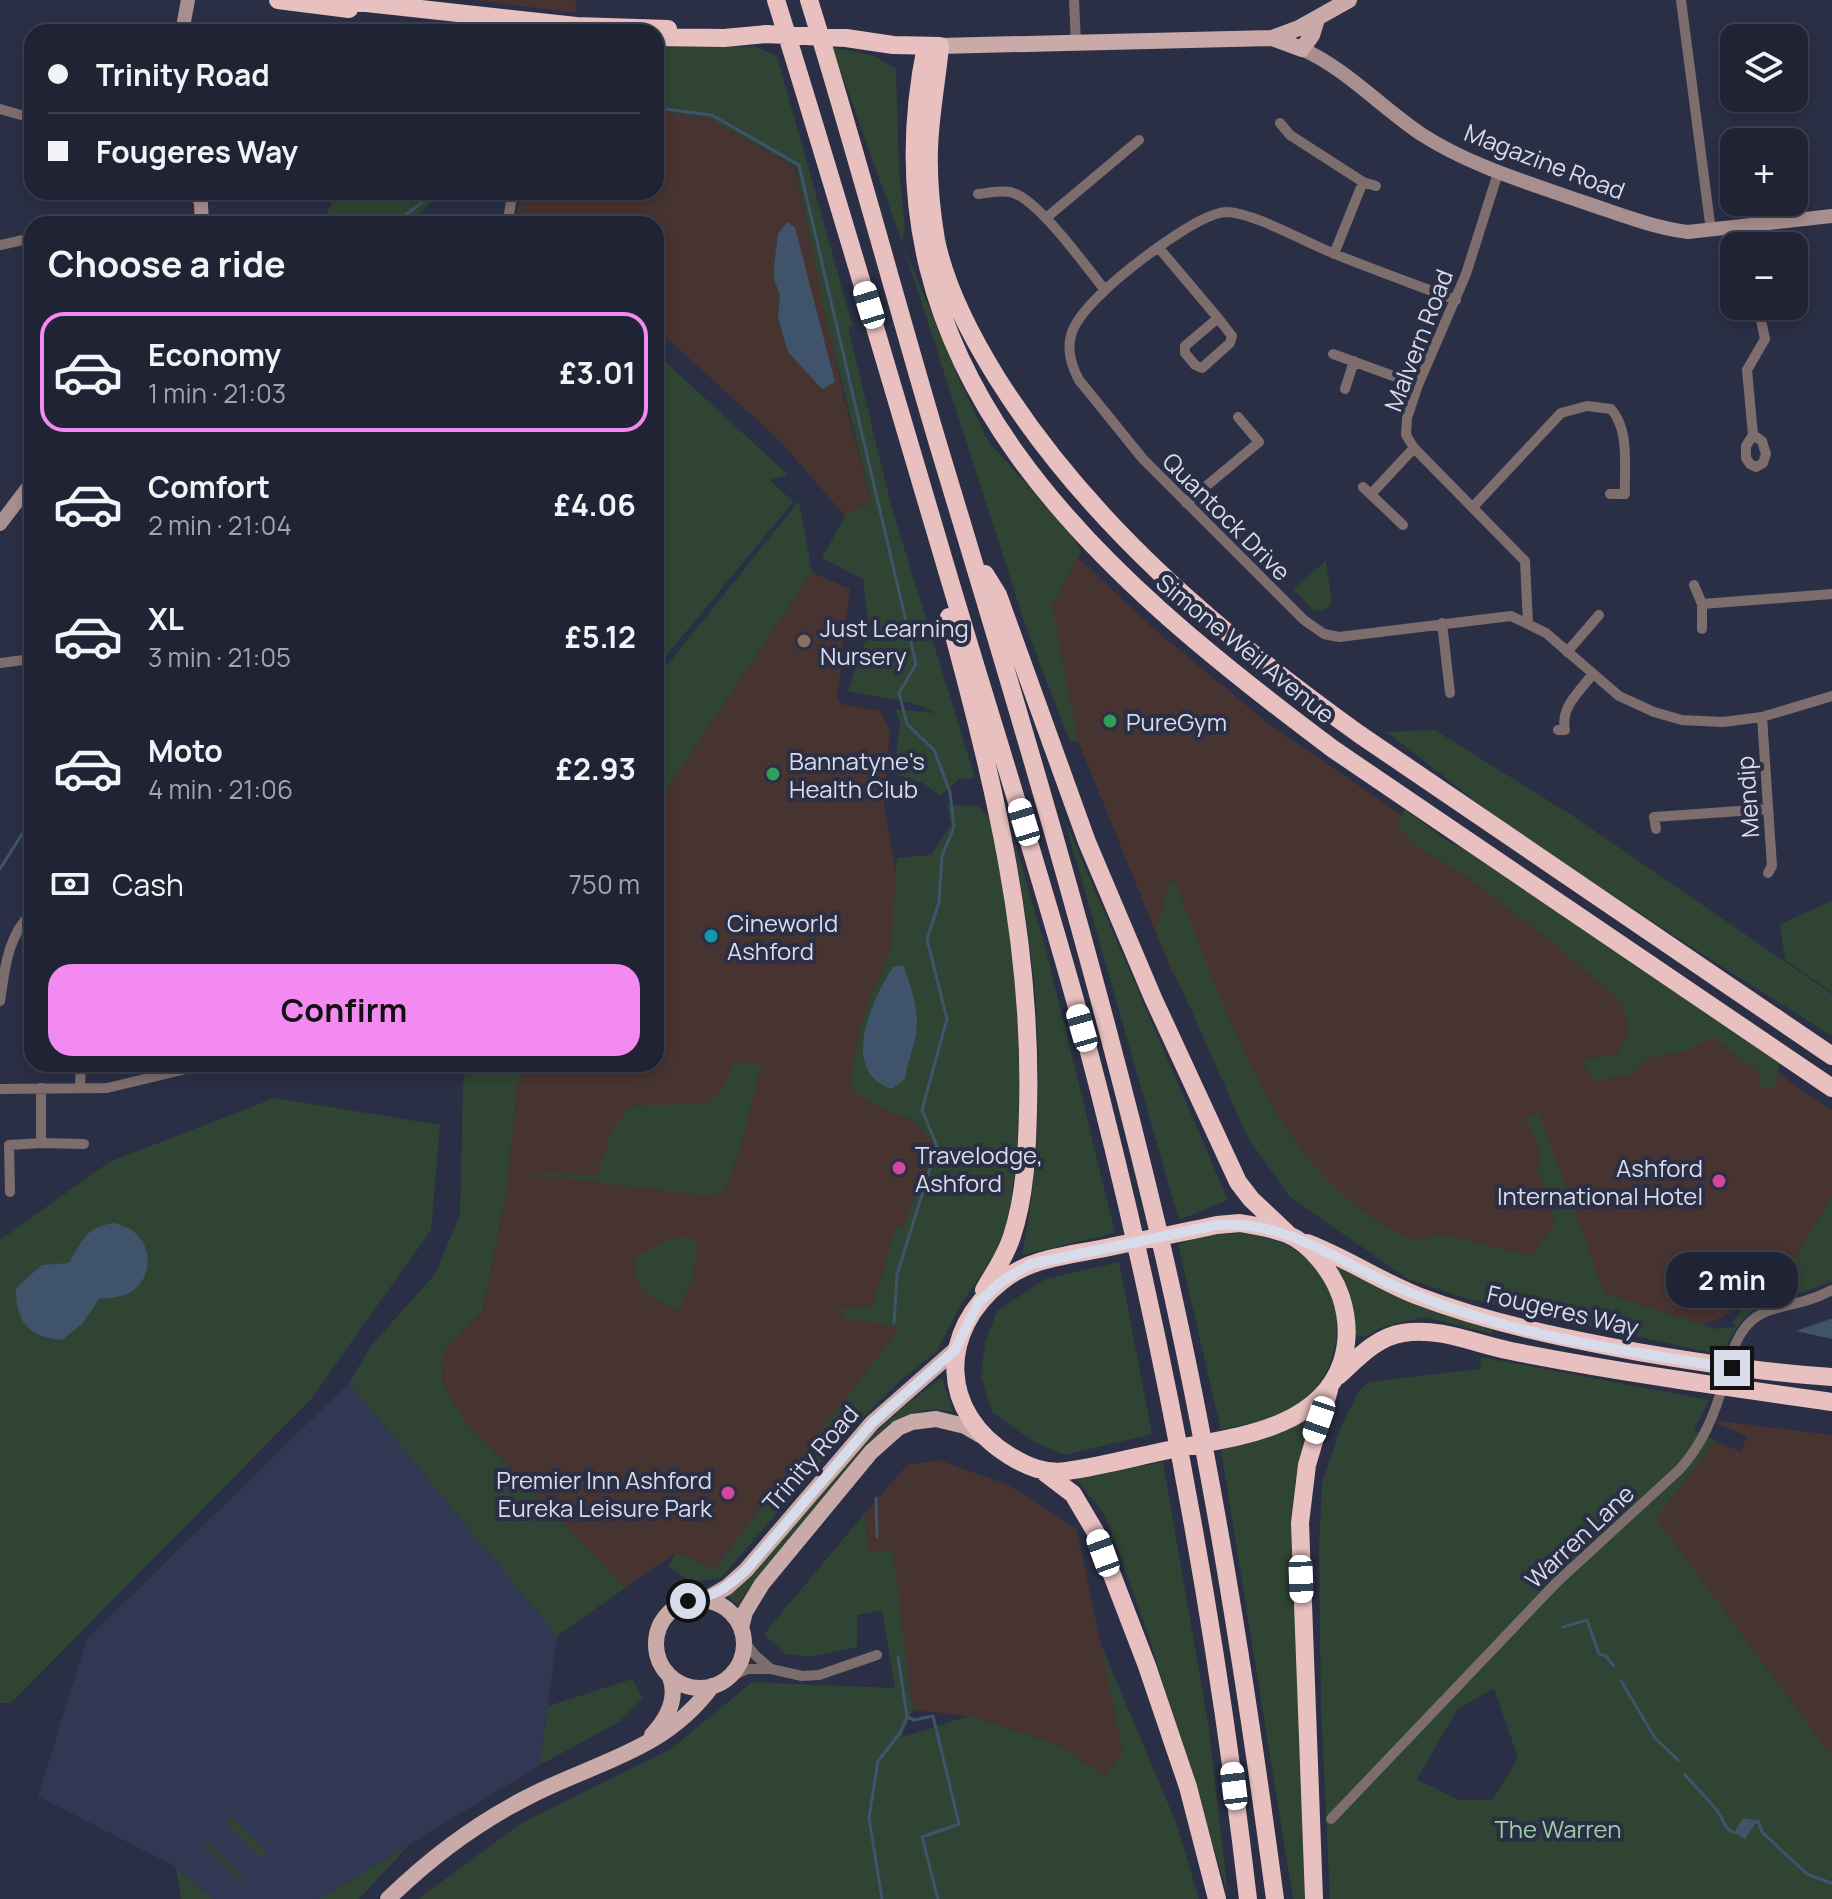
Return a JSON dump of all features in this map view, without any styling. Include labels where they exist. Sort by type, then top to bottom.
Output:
[{"type":"highway","points":[[278,0],[484,24]]},
{"type":"highway","points":[[339,0],[535,24]]},
{"type":"highway","points":[[776,0],[1033,852],[1134,1236],[1182,1462],[1220,1677],[1248,1899]]},
{"type":"highway","points":[[809,0],[1073,900],[1163,1250],[1206,1457],[1243,1671],[1275,1899]]},
{"type":"highway","points":[[664,29],[724,29],[738,34]]},
{"type":"highway","points":[[664,37],[724,38],[738,34],[766,34],[933,46]]},
{"type":"highway","points":[[893,45],[915,66],[919,79]]},
{"type":"highway","name":"Simone Weil Avenue","points":[[933,46],[919,79],[913,138],[920,233],[929,277],[940,312],[966,372],[1031,473],[1077,528],[1168,618],[1298,723],[1832,1088]]},
{"type":"highway","name":"Simone Weil Avenue","points":[[933,46],[930,193],[937,242],[947,278],[964,318],[1020,414],[1075,482],[1165,578],[1284,681],[1832,1056]]},
{"type":"highway","points":[[940,547],[943,595],[986,755],[1019,925],[1027,1005],[1029,1075],[1024,1175],[1009,1247],[955,1350],[954,1367],[962,1403],[985,1438],[1014,1458],[1044,1472],[1073,1494],[1096,1533],[1147,1666],[1188,1787],[1217,1899]]},
{"type":"highway","points":[[973,554],[998,595],[1087,842],[1153,998],[1238,1182],[1251,1199],[1326,1268],[1337,1284],[1344,1308],[1348,1336],[1312,1443],[1300,1523],[1314,1899]]},
{"type":"highway","name":"Fougeres Way","points":[[978,1303],[1015,1271],[1031,1264],[1217,1225],[1240,1223],[1293,1237],[1335,1254],[1407,1291],[1491,1321],[1686,1370],[1753,1391],[1832,1402]]},
{"type":"highway","name":"Fougeres Way","points":[[1044,1472],[1081,1468],[1257,1432],[1307,1408],[1367,1349],[1399,1333],[1449,1334],[1509,1350],[1686,1370],[1832,1377]]},
{"type":"main road","points":[[933,46],[1272,38],[1317,19],[1349,0]]},
{"type":"main road","points":[[1302,49],[1312,35],[1317,19]]},
{"type":"main road","name":"Magazine Road","points":[[1272,38],[1302,49]]},
{"type":"main road","name":"Trinity Road","points":[[639,1748],[661,1725],[670,1708],[674,1687],[657,1654],[659,1627],[674,1608],[688,1601],[705,1600],[727,1587],[746,1570],[872,1423],[955,1350]]},
{"type":"main road","name":"Trinity Road","points":[[388,1899],[413,1875],[489,1819],[579,1772],[639,1748],[682,1720],[712,1686],[727,1678],[739,1665],[745,1612],[762,1584],[871,1452],[898,1428],[912,1422],[936,1419],[965,1426],[985,1438]]},
{"type":"main road","points":[[705,1600],[731,1612],[742,1634]]},
{"type":"main road","points":[[670,1677],[695,1688],[712,1686]]},
{"type":"street","points":[[184,24],[188,0]]},
{"type":"street","points":[[1074,0],[1076,44]]},
{"type":"street","points":[[1681,0],[1711,231]]},
{"type":"street","name":"Magazine Road","points":[[1302,49],[1330,63],[1420,133],[1470,162],[1665,229],[1711,231],[1832,216]]},
{"type":"street","points":[[0,109],[24,116]]},
{"type":"street","points":[[1280,123],[1290,135],[1363,182],[1376,186]]},
{"type":"street","points":[[1046,218],[1139,140]]},
{"type":"street","name":"Malvern Road","points":[[1498,173],[1456,300],[1418,385],[1405,428],[1414,448],[1525,561],[1528,623]]},
{"type":"street","points":[[1334,254],[1363,182]]},
{"type":"street","points":[[978,194],[1001,191],[1020,195],[1046,218],[1105,290]]},
{"type":"street","name":"Quantock Drive","points":[[1456,300],[1254,220],[1226,212],[1210,216],[1158,247],[1080,314],[1069,342],[1071,365],[1079,380],[1125,437],[1186,503],[1304,620],[1324,634],[1361,636],[1511,616],[1546,633],[1619,696],[1662,715],[1704,722],[1762,717],[1832,696]]},
{"type":"street","points":[[1741,227],[1743,232]]},
{"type":"street","points":[[0,245],[24,240]]},
{"type":"street","points":[[1158,247],[1218,318],[1232,336],[1230,343],[1202,368],[1185,353],[1185,346],[1218,318]]},
{"type":"street","points":[[1753,435],[1747,370],[1765,339],[1761,320]]},
{"type":"street","points":[[1333,354],[1418,385]]},
{"type":"street","points":[[1345,389],[1354,361]]},
{"type":"street","points":[[1473,507],[1561,413],[1587,406],[1611,409],[1619,418],[1622,429],[1625,494],[1610,494]]},
{"type":"street","points":[[1186,503],[1259,442],[1238,417]]},
{"type":"street","points":[[1403,525],[1367,490],[1414,448]]},
{"type":"street","points":[[1,521],[24,492]]},
{"type":"street","points":[[1694,585],[1702,604],[1702,629]]},
{"type":"street","points":[[1702,604],[1832,594]]},
{"type":"street","points":[[1567,652],[1599,615]]},
{"type":"street","points":[[1442,623],[1450,693]]},
{"type":"street","points":[[0,663],[24,660]]},
{"type":"street","points":[[1566,730],[1564,716],[1568,706],[1592,675]]},
{"type":"street","name":"Mendip","points":[[1762,717],[1772,866],[1768,873]]},
{"type":"street","points":[[1656,829],[1654,817],[1768,809]]},
{"type":"street","points":[[0,1001],[9,947],[24,926]]},
{"type":"street","points":[[80,1087],[81,1072]]},
{"type":"street","points":[[0,1089],[107,1088],[174,1072]]},
{"type":"street","points":[[41,1088],[41,1143]]},
{"type":"street","points":[[10,1192],[9,1145],[84,1144]]},
{"type":"street","name":"Warren Lane","points":[[1331,1819],[1557,1582],[1694,1453],[1709,1428],[1730,1359],[1745,1328],[1772,1308],[1817,1298],[1832,1290]]},
{"type":"street","points":[[742,1634],[755,1655],[771,1669]]},
{"type":"street","points":[[727,1678],[748,1669],[771,1669],[787,1675],[819,1675],[877,1655]]},
{"type":"shaded area","points":[[473,0],[575,0],[577,13]]},
{"type":"shaded area","points":[[664,111],[710,119],[795,167],[845,402],[872,503],[845,516],[781,442],[664,335],[664,216],[516,216],[520,200],[664,200]]},
{"type":"shaded area","points":[[787,222],[795,227],[835,382],[822,389],[788,352],[778,318],[780,295],[774,280],[774,266],[778,234]]},
{"type":"shaded area","points":[[1072,552],[1153,628],[1269,724],[1832,1110],[1832,1266],[1693,1330],[1393,1253],[1276,1163],[1171,970],[1024,608]]},
{"type":"shaded area","points":[[812,572],[850,589],[837,698],[841,704],[880,711],[890,730],[884,807],[897,877],[891,946],[883,972],[870,996],[873,1104],[916,1122],[934,1144],[910,1233],[901,1328],[713,1571],[677,1552],[625,1588],[466,1422],[442,1383],[443,1352],[482,1312],[506,1194],[518,1081],[522,1072],[664,1072],[664,793]]},
{"type":"shaded area","points":[[903,965],[914,999],[917,1026],[905,1079],[892,1089],[876,1080],[866,1067],[864,1034],[876,997],[885,981],[893,967]]},
{"type":"shaded area","points":[[115,1223],[140,1237],[147,1253],[147,1271],[138,1286],[124,1295],[99,1299],[83,1323],[62,1340],[32,1331],[18,1310],[16,1288],[42,1265],[69,1263],[91,1231]]},
{"type":"shaded area","points":[[1830,1319],[1832,1339],[1796,1331]]},
{"type":"shaded area","points":[[349,1383],[557,1636],[540,1765],[319,1899],[212,1899],[176,1867],[38,1796],[87,1639]]},
{"type":"shaded area","points":[[1718,1421],[1832,1435],[1832,1756],[1655,1519],[1715,1441],[1741,1452],[1747,1436],[1717,1424]]},
{"type":"shaded area","points":[[939,1460],[1009,1485],[1077,1529],[1123,1751],[1105,1776],[1057,1744],[969,1716],[913,1710],[893,1551],[868,1552],[865,1513],[907,1465]]},
{"type":"shaded area","points":[[1743,1818],[1755,1820],[1745,1839],[1734,1833]]},
{"type":"green space","points":[[664,46],[756,47],[777,56],[853,327],[848,327],[891,505],[975,778],[959,779],[940,796],[923,783],[894,774],[900,723],[895,709],[936,713],[906,702],[848,691],[869,629],[863,579],[822,558],[845,516],[872,503],[826,319],[796,167],[710,119],[664,111]]},
{"type":"green space","points":[[832,47],[875,56],[896,69],[899,172],[905,225],[902,242]]},
{"type":"green space","points":[[333,200],[433,200],[418,216],[326,216]]},
{"type":"green space","points":[[902,242],[988,441],[1075,539],[1081,551],[1052,606],[1078,741],[1070,742],[1027,630]]},
{"type":"green space","points":[[664,360],[788,475],[770,480],[793,502],[664,658]]},
{"type":"green space","points":[[799,501],[812,572],[664,793],[664,669]]},
{"type":"green space","points":[[1326,561],[1332,603],[1325,609],[1314,611],[1293,589]]},
{"type":"green space","points":[[1435,730],[1573,816],[1832,994],[1832,1036],[1503,823],[1387,732]]},
{"type":"green space","points":[[947,805],[978,806],[994,822],[1011,925],[1021,1079],[1009,1218],[998,1250],[961,1304],[937,1351],[902,1379],[842,1438],[721,1578],[691,1582],[668,1566],[677,1552],[713,1570],[900,1328],[862,1320],[848,1321],[838,1310],[873,1305],[896,1227],[902,1229],[934,1144],[916,1122],[873,1104],[849,1088],[870,996],[883,972],[891,946],[897,858],[931,855],[951,825]]},
{"type":"green space","points":[[1405,809],[1444,839],[1477,856],[1779,1063],[1775,1088],[1758,1086],[1760,1074],[1713,1037],[1684,1051],[1649,1058],[1631,1075],[1593,1081],[1582,1060],[1617,1054],[1630,1030],[1623,1004],[1550,940],[1462,873],[1413,844],[1396,823]]},
{"type":"green space","points":[[1064,818],[1228,1200],[1179,1220]]},
{"type":"green space","points":[[1011,829],[1047,953],[1115,1233],[1022,1255],[1038,1124],[1038,1058],[1031,952]]},
{"type":"green space","points":[[1174,880],[1214,983],[1262,1088],[1292,1136],[1327,1179],[1369,1215],[1418,1242],[1438,1234],[1531,1256],[1555,1225],[1545,1184],[1536,1170],[1541,1158],[1527,1118],[1539,1112],[1604,1293],[1717,1329],[1736,1327],[1732,1323],[1760,1288],[1786,1276],[1832,1195],[1832,1281],[1804,1292],[1771,1299],[1751,1311],[1737,1327],[1721,1355],[1464,1298],[1408,1279],[1290,1197],[1248,1138],[1156,931],[1168,884]]},
{"type":"green space","points":[[1832,901],[1832,992],[1785,960],[1780,924]]},
{"type":"green space","points":[[733,1061],[761,1066],[740,1149],[724,1191],[709,1196],[530,1174],[597,1176],[612,1130],[630,1106],[708,1103],[722,1090]]},
{"type":"green space","points":[[465,1072],[522,1072],[518,1081],[506,1194],[482,1312],[443,1352],[442,1383],[466,1422],[625,1588],[557,1636],[349,1383],[371,1346],[435,1274],[460,1215]]},
{"type":"green space","points":[[275,1098],[440,1125],[431,1230],[311,1399],[11,1703],[0,1703],[0,1240],[109,1162]]},
{"type":"green space","points":[[1241,1233],[1277,1241],[1308,1260],[1322,1276],[1331,1295],[1336,1316],[1336,1337],[1332,1358],[1323,1377],[1310,1394],[1293,1408],[1266,1420],[1217,1430],[1220,1426],[1178,1244],[1209,1235]]},
{"type":"green space","points":[[682,1237],[697,1240],[693,1276],[679,1311],[646,1292],[638,1280],[634,1258],[665,1241]]},
{"type":"green space","points":[[1332,1261],[1493,1329],[1492,1334],[1425,1317],[1382,1327],[1365,1337],[1355,1335],[1352,1302]]},
{"type":"green space","points":[[1119,1262],[1152,1434],[1065,1455],[1034,1442],[992,1412],[981,1376],[985,1343],[997,1311],[1045,1279]]},
{"type":"green space","name":"The Warren","points":[[1481,1357],[1709,1400],[1694,1430],[1715,1441],[1656,1519],[1832,1756],[1832,1899],[1330,1899],[1321,1706],[1319,1551],[1322,1483],[1341,1427],[1358,1392],[1368,1382],[1480,1369]],"holes":[[[1494,1688],[1518,1758],[1493,1800],[1458,1800],[1417,1779],[1457,1710]]]},
{"type":"green space","points":[[942,1378],[953,1412],[919,1412],[887,1425],[752,1584],[738,1605],[726,1595],[855,1452],[911,1401]]},
{"type":"green space","points":[[1305,1420],[1312,1423],[1295,1481],[1305,1899],[1293,1899],[1221,1450],[1284,1432]]},
{"type":"green space","points":[[1163,1462],[1209,1729],[1228,1895],[1148,1634],[1105,1515],[1075,1478]]},
{"type":"green space","points":[[865,1513],[868,1552],[893,1550],[913,1710],[902,1735],[969,1716],[1057,1744],[1105,1776],[1123,1751],[1100,1642],[1177,1825],[1199,1899],[418,1899],[523,1822],[671,1749],[752,1682],[895,1688],[882,1610],[857,1615],[857,1647],[809,1657],[785,1654],[764,1634]]},
{"type":"green space","points":[[632,1679],[643,1698],[619,1722],[540,1765],[548,1706]]},
{"type":"green space","points":[[232,1817],[267,1854],[262,1858],[226,1823]]},
{"type":"green space","points":[[208,1841],[244,1877],[239,1881],[203,1845]]},
{"type":"green space","points":[[409,1845],[359,1899],[319,1899]]},
{"type":"green space","points":[[176,1867],[212,1899],[181,1899]]},
{"type":"waterway","points":[[664,109],[712,115],[799,165],[916,664],[899,693],[907,724],[934,750],[950,792],[954,827],[942,856],[939,902],[927,939],[947,1019],[922,1110],[937,1146],[897,1275],[894,1323]]},
{"type":"waterway","points":[[404,216],[425,200]]},
{"type":"waterway","points":[[0,869],[24,831]]},
{"type":"waterway","points":[[876,1498],[877,1537]]},
{"type":"waterway","points":[[1563,1627],[1587,1620],[1599,1654],[1606,1656],[1614,1666]]},
{"type":"waterway","points":[[882,1899],[869,1818],[878,1761],[900,1733],[907,1717],[898,1657]]},
{"type":"waterway","points":[[1621,1681],[1655,1738],[1678,1760]]},
{"type":"waterway","points":[[907,1717],[914,1720],[933,1716],[959,1824],[922,1837],[938,1899]]},
{"type":"waterway","points":[[1685,1775],[1734,1833]]},
{"type":"waterway","points":[[1755,1822],[1758,1821],[1762,1832],[1807,1874],[1831,1883]]},
{"type":"place","name":"Just Learning Nursery","points":[[804,641]]},
{"type":"place","name":"PureGym","points":[[1110,721]]},
{"type":"place","name":"Bannatyne's Health Club","points":[[773,774]]},
{"type":"place","name":"Cineworld Ashford","points":[[711,936]]},
{"type":"place","name":"Travelodge, Ashford","points":[[899,1168]]},
{"type":"place","name":"Ashford International Hotel","points":[[1719,1181]]},
{"type":"place","name":"Premier Inn Ashford Eureka Leisure Park","points":[[728,1493]]},
{"type":"route","points":[[688,1601],[705,1600],[727,1587],[746,1570],[880,1414],[955,1350],[978,1303],[1015,1271],[1031,1264],[1217,1225],[1240,1223],[1289,1235],[1335,1254],[1418,1296],[1491,1321],[1609,1347],[1732,1368]]}]
